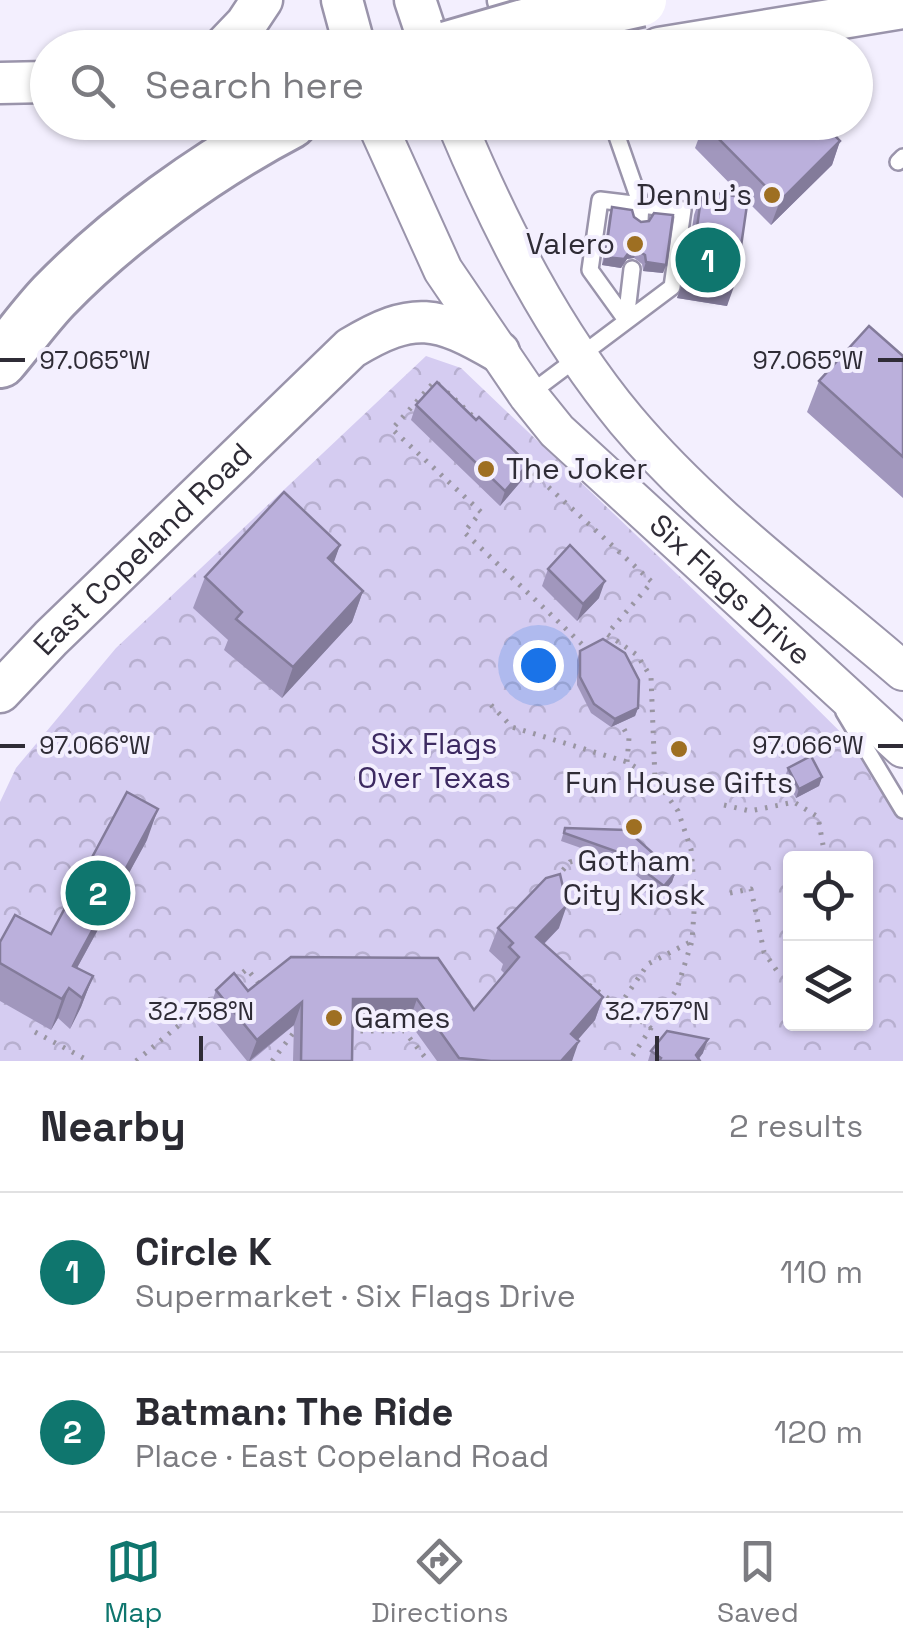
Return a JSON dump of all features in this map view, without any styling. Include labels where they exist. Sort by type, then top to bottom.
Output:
[{"type":"highway","points":[[510,30],[640,0]]},
{"type":"highway","points":[[0,361],[54,296],[131,228],[255,140]]},
{"type":"main road","points":[[240,30],[262,0]]},
{"type":"main road","points":[[342,0],[350,30]]},
{"type":"main road","points":[[416,0],[425,30]]},
{"type":"main road","points":[[508,0],[550,30]]},
{"type":"main road","points":[[769,30],[903,8]]},
{"type":"main road","points":[[0,83],[30,82]]},
{"type":"main road","name":"East Copeland Road","points":[[0,692],[351,348],[383,329],[427,320],[462,330],[499,352]]},
{"type":"street","name":"Six Flags Drive","points":[[384,140],[443,270],[528,396],[557,430],[903,748]]},
{"type":"street","name":"Six Flags Drive","points":[[464,140],[508,235],[578,356],[627,421],[721,517],[903,672]]},
{"type":"lane","points":[[618,140],[640,212]]},
{"type":"lane","points":[[528,396],[672,287],[682,210],[640,212],[600,200],[590,270],[626,320]]},
{"type":"lane","points":[[626,320],[632,269]]},
{"type":"lane","points":[[822,674],[903,810]]},
{"type":"path","points":[[488,430],[435,381],[392,429],[480,512],[464,532],[597,658]]},
{"type":"path","points":[[533,473],[652,582],[607,634],[638,655],[651,678],[655,779]]},
{"type":"path","points":[[491,705],[512,727],[627,762],[655,779],[678,811],[691,849],[695,896],[692,941],[677,989],[629,1061]]},
{"type":"path","points":[[605,718],[618,713]]},
{"type":"path","points":[[613,723],[620,719],[629,738],[627,762]]},
{"type":"path","points":[[724,805],[750,811],[794,802],[818,817],[823,845]]},
{"type":"path","points":[[550,886],[570,862],[611,852],[599,848]]},
{"type":"path","points":[[730,893],[751,889],[764,952],[777,971],[783,970]]},
{"type":"path","points":[[619,1006],[648,964],[692,941]]},
{"type":"path","points":[[234,980],[247,968],[271,1000]]},
{"type":"path","points":[[576,976],[652,1030]]},
{"type":"path","points":[[136,1061],[220,992]]},
{"type":"path","points":[[272,1061],[295,1031],[313,1031]]},
{"type":"path","points":[[349,1046],[349,1031],[404,1031],[428,1061]]},
{"type":"path","points":[[35,1032],[89,1061]]},
{"type":"green space","name":"Six Flags Over Texas","points":[[426,356],[461,368],[903,794],[903,1061],[0,1061],[0,802],[16,768],[116,648]]},
{"type":"building","points":[[720,140],[839,140],[780,201]]},
{"type":"building","points":[[702,191],[748,198],[736,281],[686,274],[692,264]]},
{"type":"building","name":"Valero","points":[[612,207],[632,210],[641,222],[649,221],[654,213],[673,215],[666,265],[646,262],[645,255],[637,250],[630,251],[624,259],[605,257]]},
{"type":"building","points":[[869,326],[903,356],[903,457],[819,381]]},
{"type":"building","points":[[437,382],[528,464],[505,491],[416,405]]},
{"type":"building","points":[[284,492],[340,545],[328,558],[363,591],[293,667],[236,619],[242,612],[205,577]]},
{"type":"building","points":[[570,545],[605,581],[583,604],[548,569]]},
{"type":"building","points":[[603,639],[625,653],[639,680],[638,708],[615,719],[594,704],[580,677],[580,651]]},
{"type":"building","points":[[811,756],[822,777],[799,789],[788,768]]},
{"type":"building","points":[[127,792],[158,809],[73,966],[93,976],[82,998],[69,988],[62,999],[0,963],[0,942],[15,915],[51,934]]},
{"type":"building","points":[[565,828],[627,830],[675,873],[664,886],[621,853],[564,833]]},
{"type":"building","points":[[560,874],[567,905],[536,937],[603,997],[571,1034],[579,1041],[561,1061],[459,1058],[417,999],[353,999],[352,1061],[301,1061],[302,1002],[257,1040],[216,990],[234,973],[248,991],[291,957],[438,958],[474,1010],[519,957],[509,947],[513,943],[498,928],[546,878]]},
{"type":"building","points":[[667,1031],[708,1039],[696,1055],[700,1061],[659,1061],[661,1058],[651,1051]]},
{"type":"place","name":"Denny's","points":[[772,195]]},
{"type":"place","name":"Valero","points":[[635,244]]},
{"type":"place","name":"Circle K","points":[[708,260]]},
{"type":"place","name":"The Joker","points":[[486,469]]},
{"type":"place","name":"Fun House Gifts","points":[[679,749]]},
{"type":"place","name":"Gotham City Kiosk","points":[[634,827]]},
{"type":"place","name":"Batman: The Ride","points":[[98,893]]},
{"type":"place","name":"Games","points":[[334,1018]]}]
